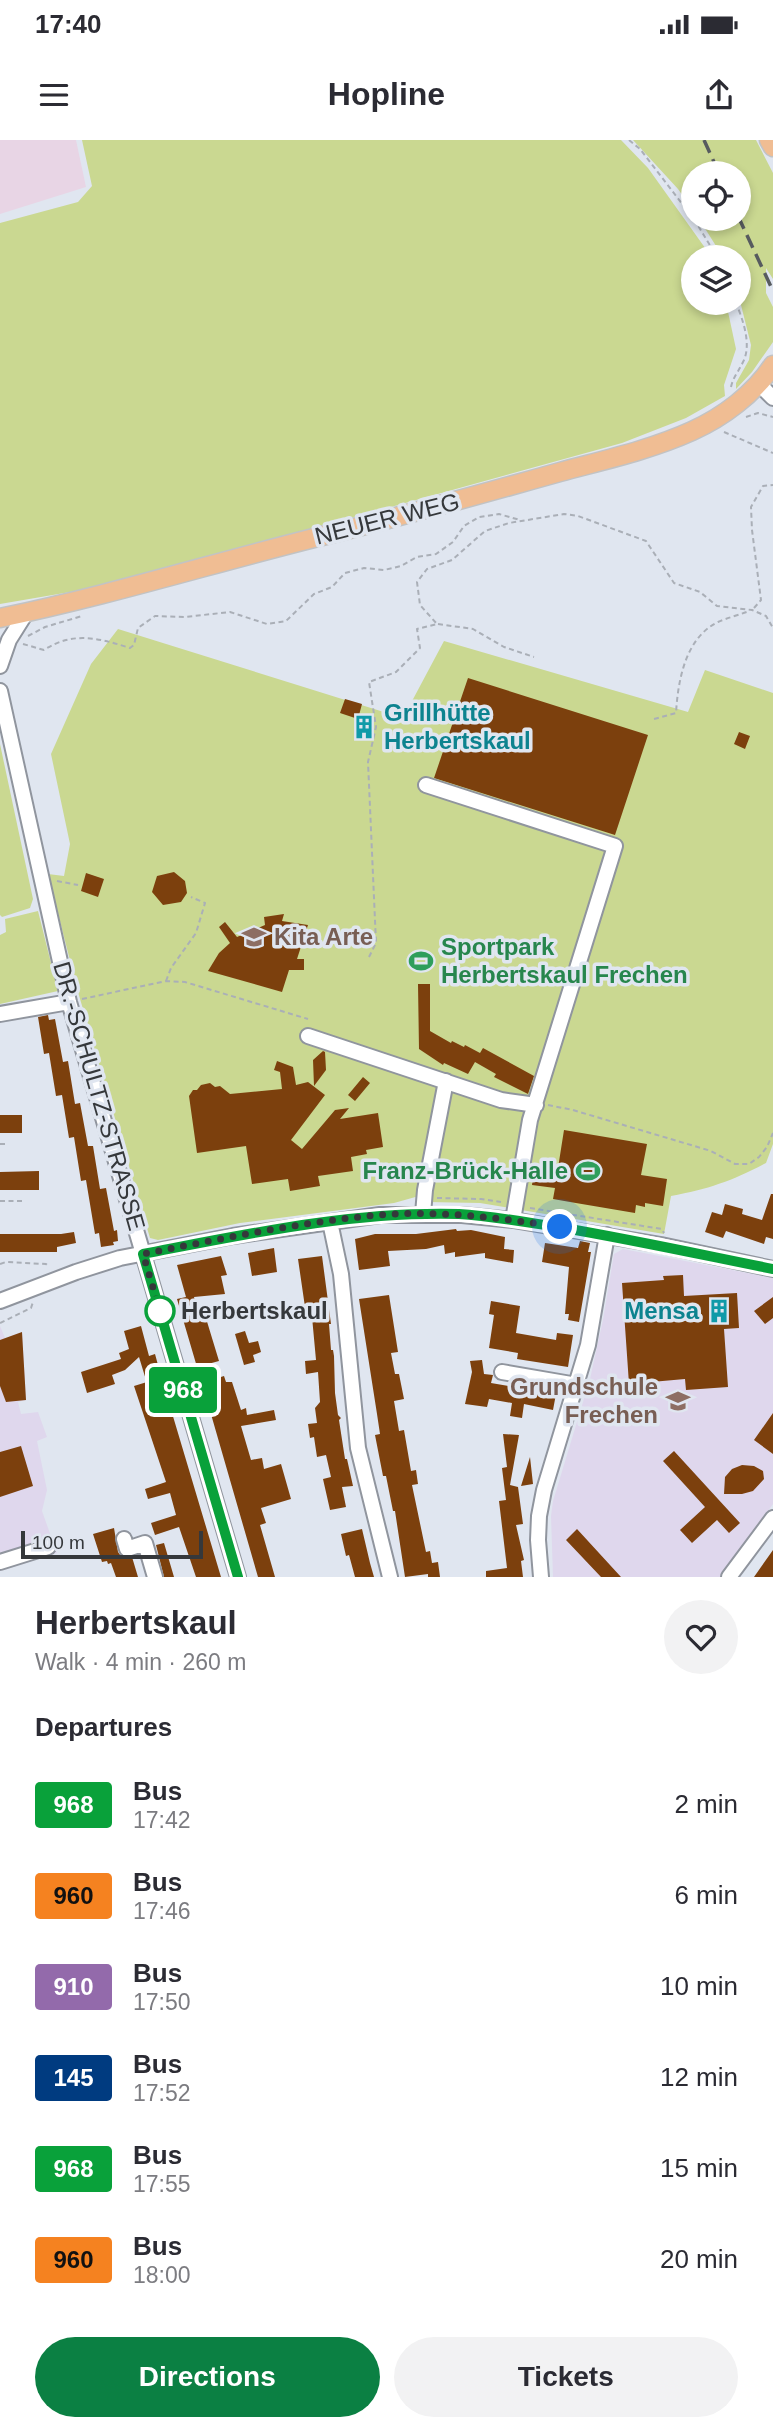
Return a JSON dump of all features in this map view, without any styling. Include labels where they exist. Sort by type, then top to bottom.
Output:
[{"type":"main road","points":[[769,140],[773,146]]},
{"type":"main road","name":"NEUER WEG","points":[[0,618],[426,510],[651,447],[693,431],[740,402],[759,384],[773,365]]},
{"type":"street","points":[[759,384],[773,398]]},
{"type":"street","points":[[0,666],[9,640],[26,613]]},
{"type":"street","name":"DR.-SCHULTZ-STRASSE","points":[[0,691],[69,1002],[238,1577]]},
{"type":"street","points":[[426,785],[615,846],[530,1121],[514,1212]]},
{"type":"street","points":[[0,1014],[69,1002]]},
{"type":"street","points":[[308,1036],[501,1100],[536,1105]]},
{"type":"street","points":[[424,1214],[446,1081]]},
{"type":"street","points":[[0,1301],[120,1258],[199,1242],[380,1215],[514,1212],[607,1235],[773,1269]]},
{"type":"street","points":[[330,1222],[341,1274],[358,1447],[390,1577]]},
{"type":"street","points":[[541,1577],[538,1540],[544,1490],[587,1345],[607,1235]]},
{"type":"street","points":[[502,1372],[577,1385]]},
{"type":"street","points":[[729,1577],[773,1518]]},
{"type":"street","points":[[124,1539],[127,1549],[145,1543],[155,1577]]},
{"type":"street","points":[[0,1562],[48,1546]]},
{"type":"path","points":[[629,140],[640,149],[681,202]]},
{"type":"path","points":[[740,402],[731,389],[731,384],[744,361],[747,343],[741,315]]},
{"type":"path","points":[[723,431],[773,453]]},
{"type":"path","points":[[654,719],[676,713],[678,688],[692,644],[715,623],[752,610],[761,600],[751,507],[763,486],[773,485]]},
{"type":"path","points":[[17,638],[25,646],[44,650],[60,640],[92,638],[130,648],[134,645],[138,628],[155,616],[185,617],[230,612],[267,624],[286,621],[314,594],[332,587],[345,573],[364,568],[384,570],[401,566],[417,556],[436,554],[453,542],[464,526],[479,517],[499,514],[521,520]]},
{"type":"path","points":[[437,624],[420,605],[417,582],[427,569],[452,561],[485,531],[521,520],[564,514],[578,516],[646,541],[674,583],[700,592],[717,606],[752,610],[766,616],[773,628]]},
{"type":"path","points":[[369,957],[376,943],[368,762],[376,727],[369,682],[397,672],[420,648],[417,629],[437,624],[474,629],[504,647],[534,657]]},
{"type":"path","points":[[43,882],[57,881],[78,885]]},
{"type":"path","points":[[166,981],[171,968],[196,933],[205,903],[191,897]]},
{"type":"path","points":[[69,1002],[166,981],[185,982],[308,1019]]},
{"type":"path","points":[[536,1105],[550,1105],[586,1113],[711,1151],[735,1164],[749,1164],[759,1157],[773,1133]]},
{"type":"path","points":[[0,1144],[6,1144]]},
{"type":"path","points":[[425,1198],[481,1199],[514,1212],[662,1229],[666,1240]]},
{"type":"path","points":[[0,1201],[23,1200]]},
{"type":"path","points":[[0,1264],[46,1264],[52,1270]]},
{"type":"path","points":[[0,1322],[31,1308],[35,1296]]},
{"type":"shaded area","points":[[0,140],[76,140],[86,187],[0,214]]},
{"type":"shaded area","name":"Grundschule Frechen","points":[[623,1249],[773,1278],[773,1504],[720,1577],[553,1577],[553,1501],[590,1379],[614,1254]]},
{"type":"shaded area","points":[[0,1326],[5,1338],[22,1332],[26,1400],[18,1402],[21,1414],[38,1412],[47,1437],[37,1441],[47,1490],[42,1511],[57,1553],[0,1571]]},
{"type":"green space","points":[[82,140],[621,140],[648,168],[681,214],[681,231],[693,231],[703,245],[681,245],[681,315],[729,315],[736,349],[724,385],[725,396],[686,418],[622,443],[214,556],[76,591],[0,604],[0,223],[78,202],[92,186]]},
{"type":"green space","points":[[633,140],[756,140],[773,173],[773,279],[766,268],[766,293],[773,307],[773,342],[736,389],[736,383],[749,360],[751,345],[744,315],[751,315],[751,245],[715,245],[707,231],[751,231],[751,161],[681,161],[681,193]]},
{"type":"green space","name":"Sportpark Herbertskaul Frechen","points":[[118,629],[403,718],[444,641],[688,712],[705,670],[773,693],[773,1144],[766,1163],[720,1184],[671,1196],[664,1234],[480,1203],[427,1202],[419,1196],[394,1203],[240,1223],[158,1240],[150,1238],[78,992],[48,874],[64,876],[70,844],[51,754],[91,664]]},
{"type":"green space","points":[[0,744],[33,899],[30,908],[2,917],[0,915]]},
{"type":"green space","points":[[38,911],[58,991],[0,1004],[0,935],[6,932],[5,919]]},
{"type":"building","points":[[468,678],[648,735],[615,835],[434,778]]},
{"type":"building","points":[[345,699],[362,704],[358,719],[340,713]]},
{"type":"building","name":"Grillhütte Herbertskaul","points":[[361,719],[370,720],[373,729],[367,736],[359,734],[355,726]]},
{"type":"building","points":[[739,732],[750,736],[745,749],[734,744]]},
{"type":"building","points":[[174,872],[185,881],[187,893],[181,902],[163,905],[152,892],[157,876]]},
{"type":"building","points":[[86,873],[104,879],[98,897],[81,891]]},
{"type":"building","points":[[284,914],[282,921],[308,925],[297,959],[304,959],[304,970],[289,970],[282,992],[208,971],[219,953],[230,943],[219,927],[225,922],[237,937],[265,925],[264,917]]},
{"type":"building","points":[[418,984],[430,984],[430,1031],[451,1043],[452,1041],[464,1047],[465,1045],[480,1053],[483,1048],[534,1076],[528,1094],[494,1077],[496,1074],[475,1062],[468,1074],[444,1063],[443,1065],[419,1049]]},
{"type":"building","points":[[48,1015],[49,1020],[55,1019],[63,1062],[68,1061],[75,1104],[80,1103],[88,1146],[93,1146],[100,1189],[106,1188],[114,1231],[117,1230],[118,1241],[113,1242],[114,1245],[101,1247],[99,1233],[95,1234],[86,1180],[81,1181],[74,1137],[69,1138],[62,1095],[56,1096],[49,1053],[44,1054],[38,1017]]},
{"type":"building","points":[[323,1051],[326,1070],[314,1086],[313,1060]]},
{"type":"building","points":[[277,1061],[293,1067],[296,1085],[308,1082],[325,1095],[291,1140],[302,1149],[335,1110],[349,1108],[340,1119],[378,1113],[383,1147],[366,1150],[367,1154],[351,1157],[353,1171],[318,1176],[320,1186],[290,1191],[288,1179],[252,1184],[246,1146],[197,1153],[189,1096],[193,1090],[210,1083],[215,1087],[220,1086],[230,1094],[282,1089],[280,1072],[274,1070]]},
{"type":"building","points":[[363,1077],[370,1083],[355,1101],[348,1095]]},
{"type":"building","points":[[0,1115],[22,1115],[22,1133],[0,1133]]},
{"type":"building","name":"Franz-Brück-Halle","points":[[564,1130],[647,1144],[641,1175],[667,1179],[663,1206],[645,1203],[645,1207],[636,1205],[635,1213],[553,1199],[555,1188],[532,1185],[535,1164],[558,1168]]},
{"type":"building","points":[[39,1171],[39,1190],[0,1190],[0,1172]]},
{"type":"building","points":[[771,1194],[773,1239],[766,1237],[764,1244],[726,1231],[723,1238],[705,1232],[712,1212],[722,1215],[725,1204],[743,1209],[742,1214],[762,1220]]},
{"type":"building","points":[[456,1229],[505,1237],[504,1249],[514,1250],[513,1263],[485,1258],[485,1253],[455,1257],[455,1252],[445,1254],[444,1245],[388,1251],[390,1266],[359,1270],[355,1239],[375,1234],[416,1234]]},
{"type":"building","points":[[74,1232],[76,1243],[57,1247],[57,1252],[0,1252],[0,1234]]},
{"type":"building","points":[[580,1241],[590,1243],[588,1252],[591,1252],[579,1322],[568,1320],[569,1314],[565,1314],[569,1267],[542,1262],[545,1243],[578,1248]]},
{"type":"building","points":[[274,1248],[277,1272],[252,1276],[248,1253]]},
{"type":"building","points":[[221,1256],[227,1275],[221,1276],[225,1294],[194,1297],[199,1316],[205,1315],[219,1361],[197,1367],[177,1299],[186,1297],[177,1265]]},
{"type":"building","points":[[322,1256],[331,1324],[335,1393],[338,1415],[341,1418],[339,1420],[345,1459],[353,1486],[342,1487],[346,1507],[330,1510],[323,1479],[331,1477],[326,1455],[317,1457],[314,1437],[310,1438],[308,1424],[317,1423],[315,1408],[320,1402],[318,1372],[306,1374],[305,1361],[316,1360],[311,1306],[305,1307],[298,1259]]},
{"type":"building","points":[[683,1275],[684,1296],[737,1293],[739,1328],[724,1329],[728,1387],[686,1390],[685,1379],[629,1384],[622,1283],[664,1280],[663,1276]]},
{"type":"building","points":[[389,1295],[398,1352],[391,1353],[404,1399],[394,1401],[399,1431],[404,1430],[411,1471],[416,1470],[418,1484],[412,1485],[426,1552],[430,1551],[432,1563],[438,1562],[440,1577],[428,1577],[428,1574],[405,1577],[395,1511],[386,1476],[383,1476],[375,1435],[380,1434],[359,1299]]},
{"type":"building","points":[[773,1297],[773,1318],[765,1324],[754,1311]]},
{"type":"building","points":[[491,1301],[520,1306],[516,1333],[556,1340],[557,1333],[573,1335],[568,1367],[517,1359],[518,1353],[489,1348],[494,1315],[489,1314]]},
{"type":"building","points":[[141,1326],[149,1356],[155,1354],[161,1376],[146,1380],[139,1357],[125,1370],[112,1375],[115,1384],[87,1393],[81,1372],[121,1359],[119,1353],[129,1349],[124,1331]]},
{"type":"building","points":[[245,1331],[249,1343],[258,1341],[261,1352],[253,1355],[255,1362],[244,1365],[235,1334]]},
{"type":"building","points":[[22,1332],[26,1400],[6,1402],[0,1386],[0,1340]]},
{"type":"building","points":[[482,1360],[484,1374],[493,1375],[491,1383],[556,1394],[553,1410],[524,1404],[522,1418],[510,1416],[512,1403],[489,1399],[487,1407],[465,1404],[472,1372],[470,1361]]},
{"type":"building","points":[[224,1376],[226,1382],[232,1382],[241,1410],[246,1408],[247,1415],[274,1410],[276,1420],[241,1426],[251,1460],[262,1458],[264,1469],[281,1464],[291,1499],[261,1508],[266,1523],[260,1525],[275,1577],[258,1577],[202,1383]]},
{"type":"building","points":[[147,1382],[151,1398],[167,1393],[172,1403],[175,1412],[172,1413],[221,1577],[196,1577],[179,1527],[155,1535],[151,1523],[176,1515],[170,1493],[148,1499],[145,1489],[166,1482],[134,1386]]},
{"type":"building","points":[[773,1413],[773,1454],[754,1440]]},
{"type":"building","points":[[503,1434],[519,1435],[510,1485],[518,1487],[523,1524],[516,1525],[524,1560],[521,1561],[523,1577],[486,1577],[486,1571],[507,1568],[499,1501],[506,1500],[502,1468],[507,1467]]},
{"type":"building","points":[[21,1446],[33,1486],[0,1497],[0,1452]]},
{"type":"building","points":[[674,1451],[740,1523],[729,1533],[717,1520],[692,1543],[680,1530],[705,1507],[663,1461]]},
{"type":"building","points":[[530,1457],[533,1484],[521,1486]]},
{"type":"building","points":[[742,1465],[754,1466],[763,1471],[764,1479],[753,1491],[724,1494],[725,1477],[732,1469]]},
{"type":"building","points":[[114,1528],[118,1552],[123,1559],[132,1557],[138,1577],[116,1577],[111,1563],[102,1562],[93,1534]]},
{"type":"building","points":[[362,1529],[374,1577],[355,1577],[349,1555],[346,1556],[341,1534]]},
{"type":"building","points":[[577,1529],[621,1577],[601,1577],[566,1540]]},
{"type":"building","points":[[164,1543],[174,1577],[164,1577],[156,1545]]},
{"type":"building","points":[[773,1550],[773,1577],[754,1577],[761,1567]]},
{"type":"railway","points":[[704,140],[714,161]]},
{"type":"railway","points":[[745,231],[773,291]]},
{"type":"bus line","name":"968","points":[[238,1577],[143,1254],[233,1236],[380,1215],[462,1214],[607,1235],[773,1269]]},
{"type":"place","name":"Grillhütte Herbertskaul","points":[[364,727]]},
{"type":"place","name":"Kita Arte","points":[[254,937]]},
{"type":"place","name":"Sportpark Herbertskaul Frechen","points":[[421,961]]},
{"type":"place","name":"Franz-Brück-Halle","points":[[588,1171]]},
{"type":"place","name":"Herbertskaul","points":[[160,1311]]},
{"type":"place","name":"Mensa","points":[[719,1311]]},
{"type":"place","name":"Grundschule Frechen","points":[[678,1401]]},
{"type":"route","points":[[160,1311],[143,1254],[199,1242],[380,1215],[462,1214],[560,1227]]}]
